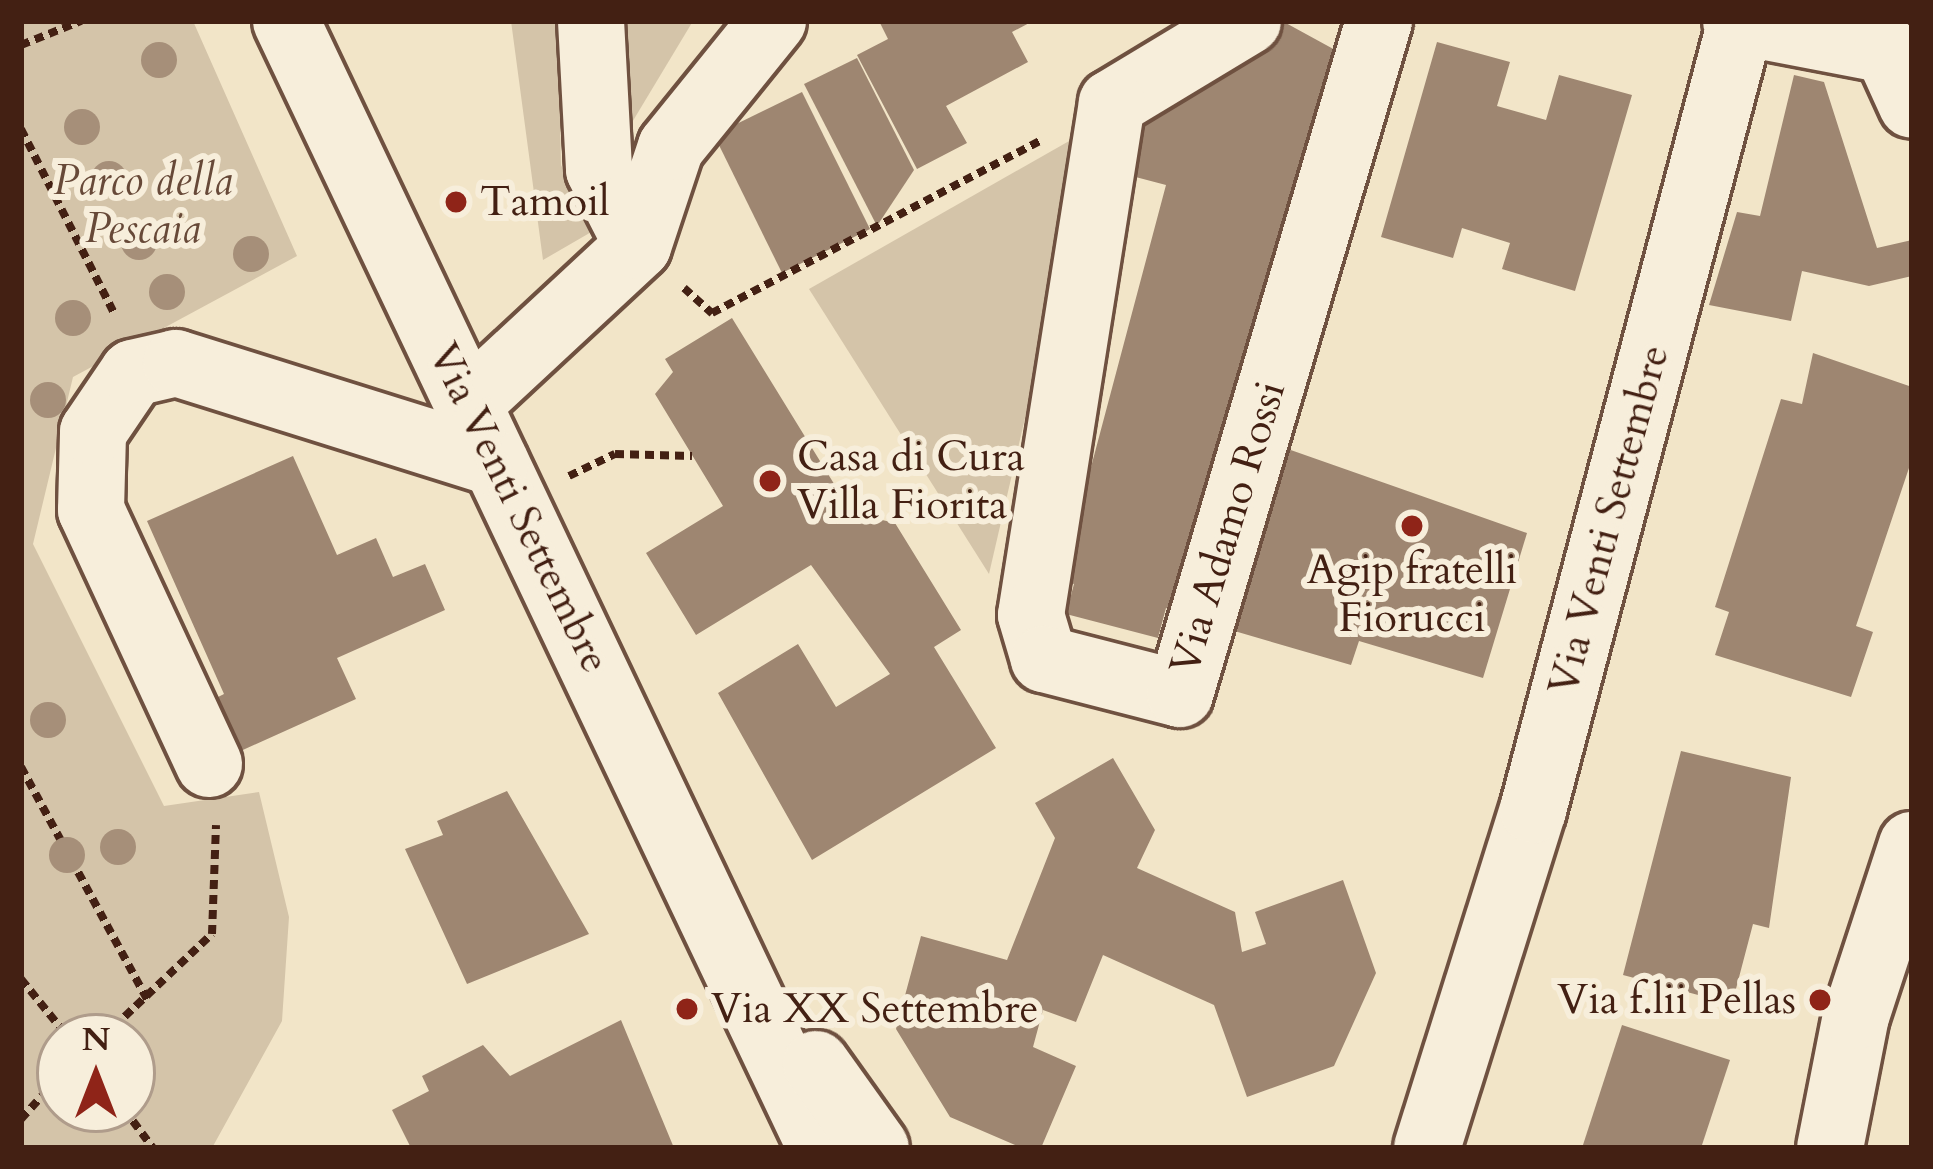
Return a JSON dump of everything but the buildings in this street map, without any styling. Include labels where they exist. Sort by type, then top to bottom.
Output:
[{"type":"street","name":"Via Venti Settembre","points":[[286,21],[754,994],[796,1112],[821,1148]]},
{"type":"street","points":[[591,21],[599,170],[638,246]]},
{"type":"street","points":[[468,404],[576,315],[638,246],[671,147],[773,21]]},
{"type":"street","points":[[1112,103],[1248,21]]},
{"type":"street","name":"Via Adamo Rossi","points":[[1112,103],[1031,615],[1044,658],[1180,694],[1378,21]]},
{"type":"street","name":"Via Venti Settembre","points":[[1427,1148],[1533,810],[1739,21]]},
{"type":"street","points":[[1739,21],[1887,50],[1912,105]]},
{"type":"street","points":[[209,764],[91,511],[93,432],[143,371],[176,363],[505,484]]},
{"type":"street","points":[[1830,1148],[1856,1016],[1912,845]]},
{"type":"street","name":"Via Venti Settembre","points":[[754,994],[876,1148]]},
{"type":"street","name":"Via Venti Settembre","points":[[1381,1148],[1465,1016]]},
{"type":"path","points":[[21,45],[81,21]]},
{"type":"path","points":[[712,313],[1112,103]]},
{"type":"path","points":[[21,128],[143,371]]},
{"type":"path","points":[[505,484],[615,454],[692,456]]},
{"type":"path","points":[[136,1013],[212,934],[209,764]]},
{"type":"path","points":[[21,767],[149,1004]]},
{"type":"path","points":[[21,979],[49,1013]]},
{"type":"green space","name":"Parco della Pescaia","points":[[21,21],[193,21],[297,256],[73,377],[33,544],[164,806],[259,792],[289,917],[282,1021],[212,1148],[21,1148]]},
{"type":"green space","points":[[511,21],[558,21],[561,165],[593,231],[543,260]]},
{"type":"green space","points":[[624,21],[693,21],[622,139]]},
{"type":"green space","points":[[1092,128],[989,574],[809,289]]},
{"type":"place","name":"Tamoil","points":[[456,202]]},
{"type":"place","name":"Casa di Cura Villa Fiorita","points":[[770,481]]},
{"type":"place","name":"Agip fratelli Fiorucci","points":[[1412,526]]},
{"type":"place","name":"Via f.lii Pellas","points":[[1820,1000]]},
{"type":"place","name":"Via XX Settembre","points":[[687,1009]]}]
